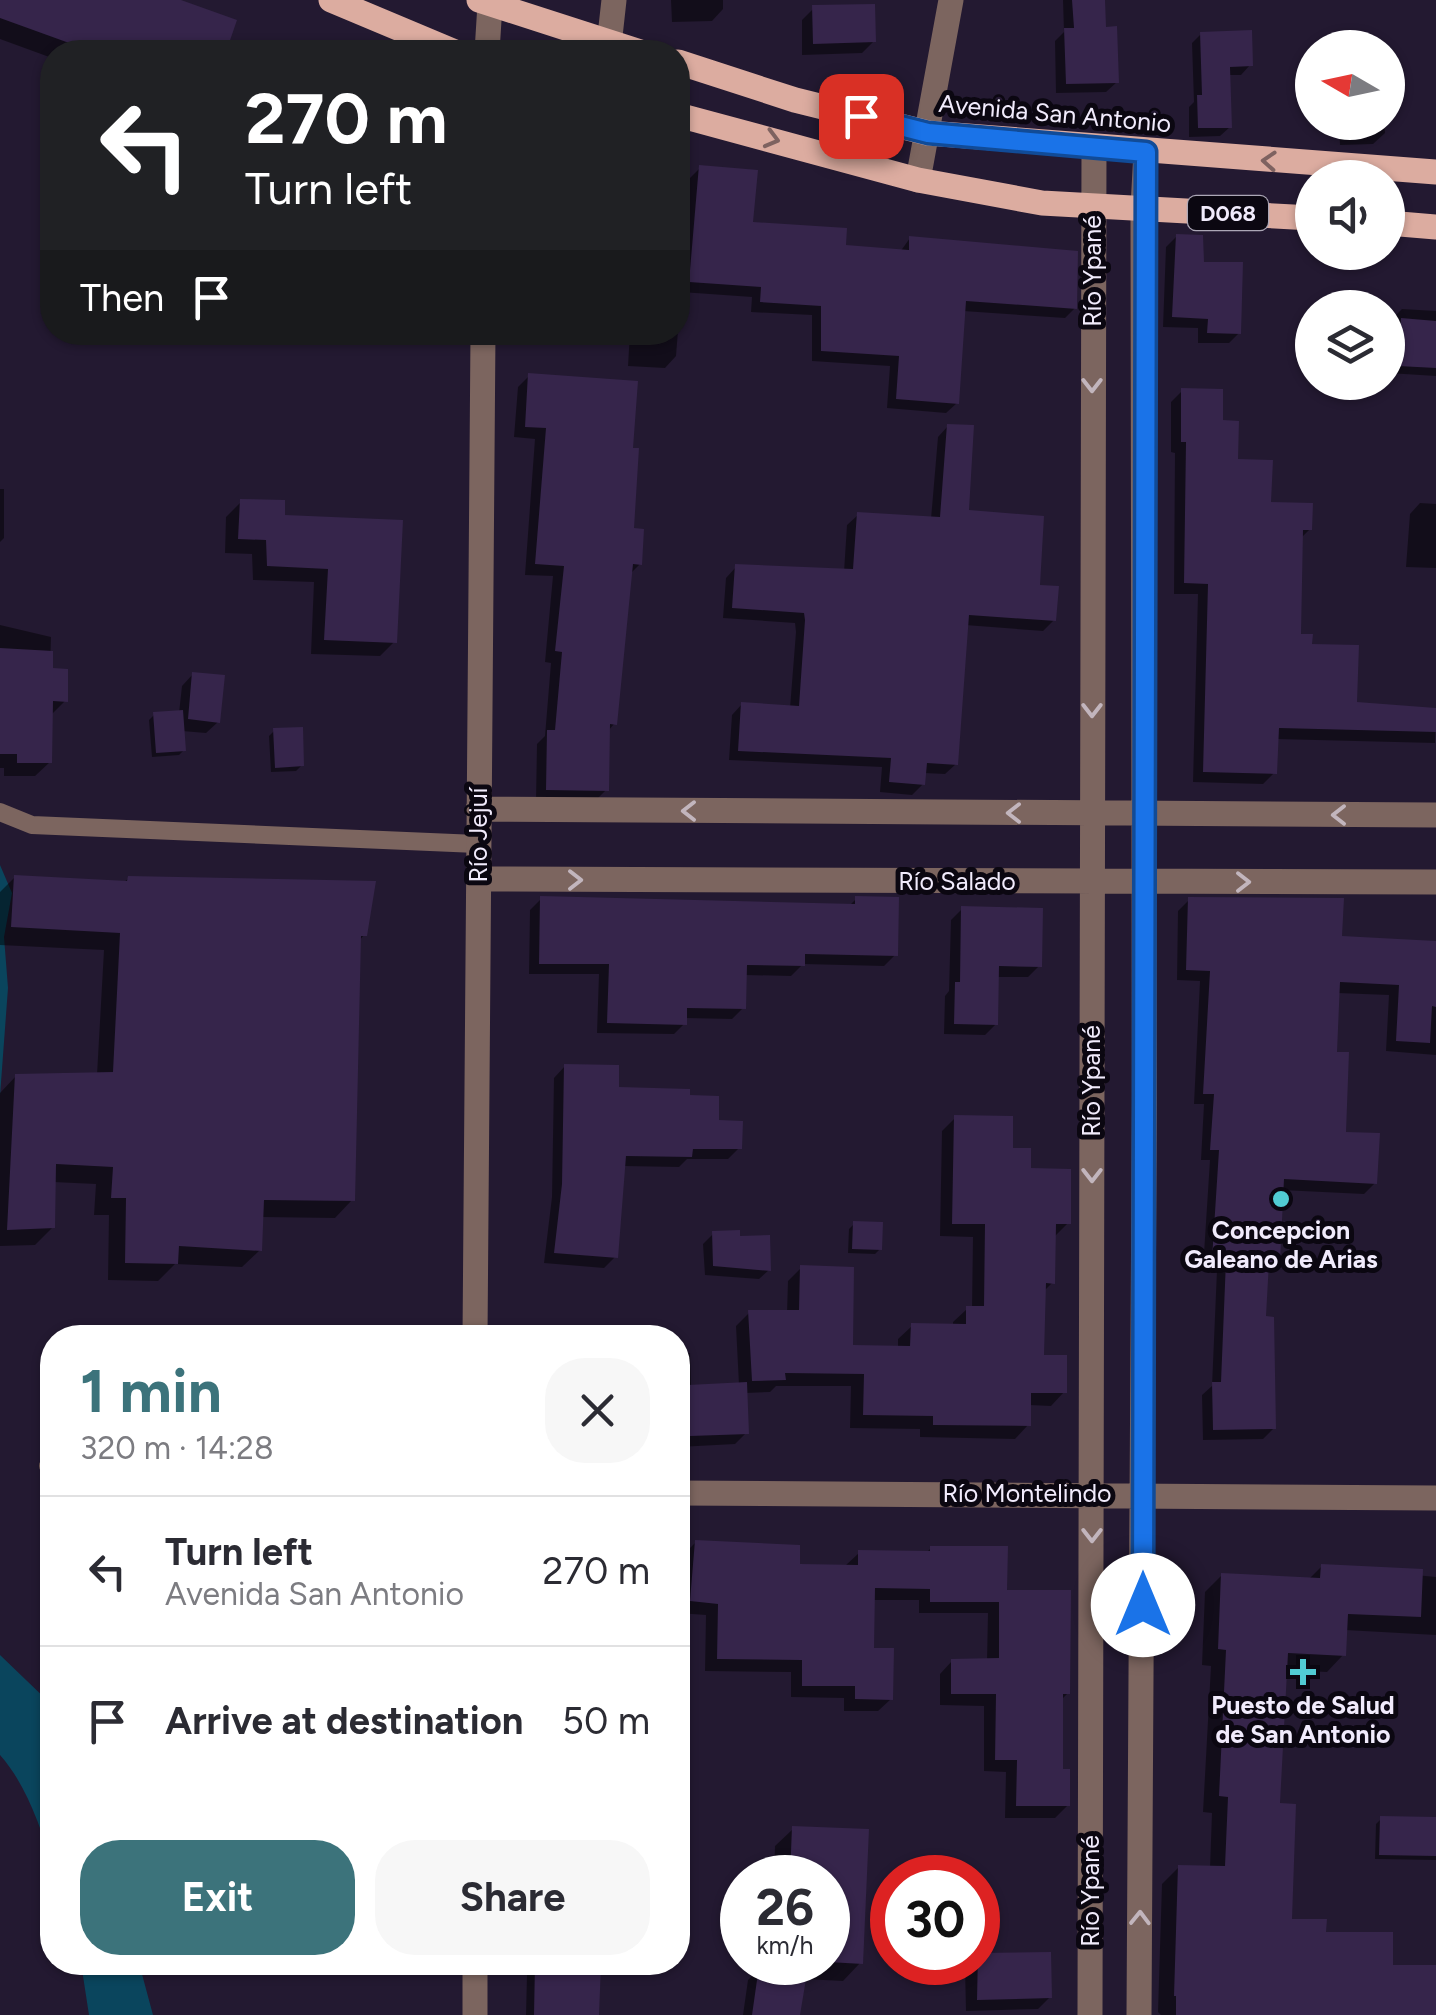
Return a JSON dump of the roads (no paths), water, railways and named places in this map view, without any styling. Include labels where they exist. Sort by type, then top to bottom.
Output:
[{"type":"main road","points":[[332,0],[427,40]]},
{"type":"main road","points":[[485,2],[597,40]]},
{"type":"main road","name":"Avenida San Antonio","points":[[690,66],[795,100],[928,133],[1436,172]]},
{"type":"main road","name":"D068","points":[[690,118],[918,180],[1042,203],[1295,217]]},
{"type":"main road","points":[[1405,225],[1436,227]]},
{"type":"street","points":[[609,40],[614,0]]},
{"type":"street","points":[[918,180],[950,0]]},
{"type":"street","points":[[485,2],[487,40]]},
{"type":"street","name":"Río Ypané","points":[[1090,2015],[1094,148]]},
{"type":"street","name":"Río Ypané","points":[[1139,2015],[1144,1494],[1146,152]]},
{"type":"street","name":"Río Jejuí","points":[[475,1325],[483,345]]},
{"type":"street","points":[[478,809],[1436,815]]},
{"type":"street","name":"Río Salado","points":[[478,880],[1436,882]]},
{"type":"street","name":"Río Montelindo","points":[[690,1493],[1436,1498]]},
{"type":"street","points":[[475,1975],[475,2015]]},
{"type":"lane","points":[[0,812],[32,825],[477,844]]},
{"type":"water","points":[[0,865],[12,893],[4,937],[8,988],[0,1096]]},
{"type":"water","points":[[0,1655],[40,1693],[40,1827],[25,1793],[0,1755]]},
{"type":"water","points":[[83,1975],[142,1975],[153,2015],[89,2015]]},
{"type":"place","name":"Concepcion Galeano de Arias","points":[[1281,1199]]},
{"type":"place","name":"Puesto de Salud de San Antonio","points":[[1303,1672]]}]
